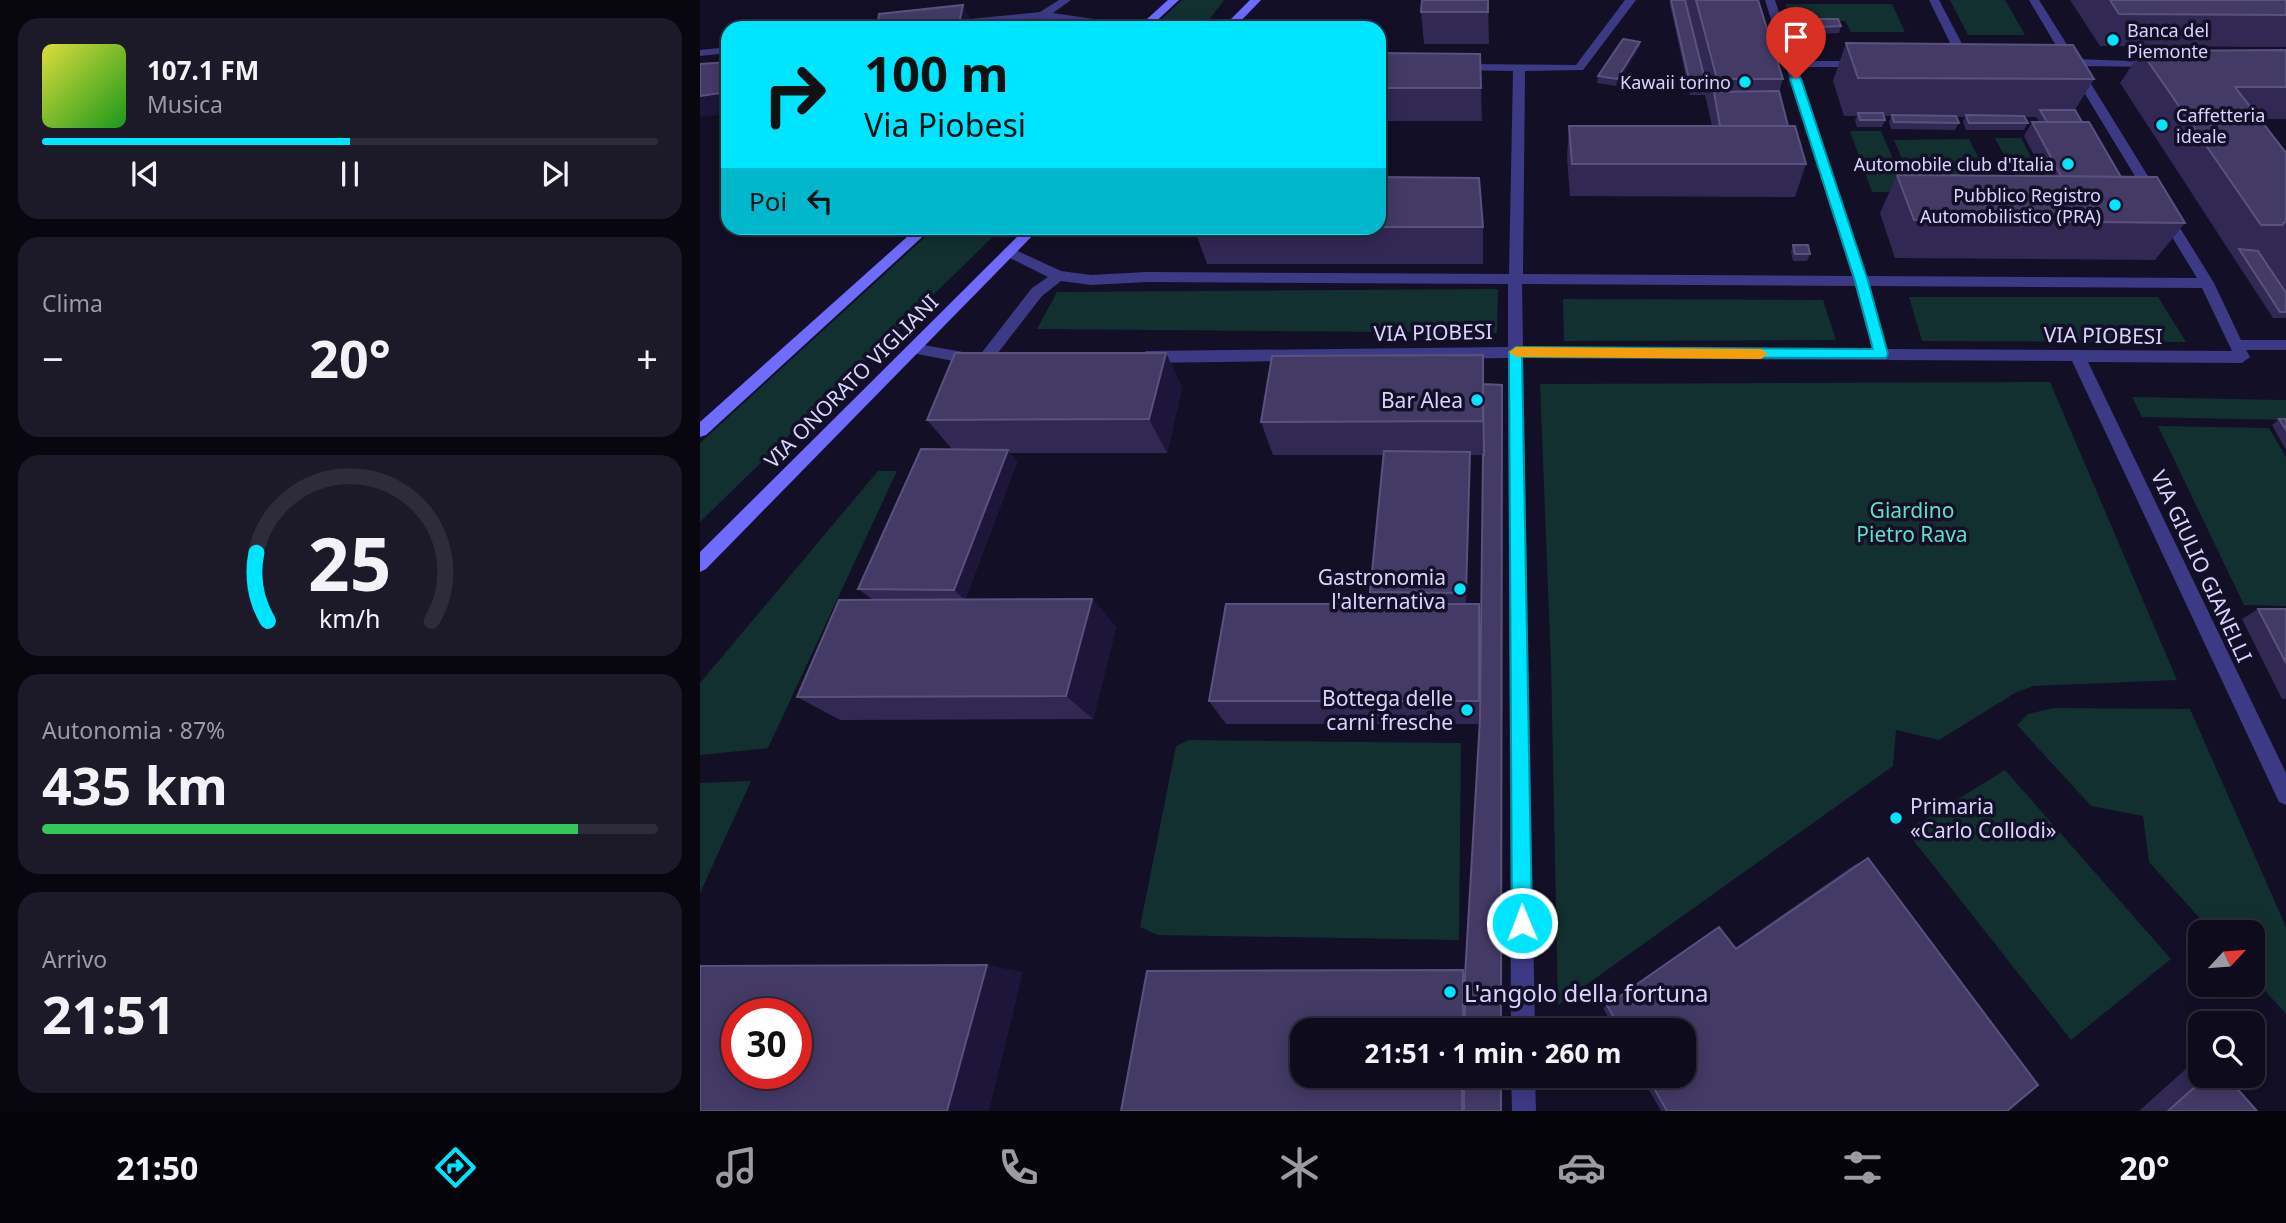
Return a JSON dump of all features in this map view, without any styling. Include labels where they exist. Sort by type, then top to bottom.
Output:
[{"type":"main road","points":[[1151,21],[1174,0]]},
{"type":"main road","points":[[1235,21],[1256,0]]},
{"type":"main road","points":[[700,431],[917,235]]},
{"type":"main road","name":"VIA ONORATO VIGLIANI","points":[[700,564],[1026,235]]},
{"type":"street","points":[[1033,21],[1066,0]]},
{"type":"street","points":[[1449,67],[1578,68],[1631,0]]},
{"type":"street","points":[[1770,0],[1861,281],[1881,354]]},
{"type":"street","points":[[1934,0],[1966,63]]},
{"type":"street","points":[[2034,0],[2207,283],[2238,351]]},
{"type":"street","points":[[981,21],[1043,15],[1085,21]]},
{"type":"street","points":[[700,53],[721,51]]},
{"type":"street","points":[[2050,62],[2168,64]]},
{"type":"street","points":[[1791,64],[1872,63]]},
{"type":"street","points":[[1519,68],[1515,280],[1523,1018]]},
{"type":"street","points":[[1009,252],[1056,278],[1075,281],[1147,277],[2207,283]]},
{"type":"street","points":[[985,359],[1037,292],[1056,278]]},
{"type":"street","name":"VIA PIOBESI","points":[[1130,357],[1516,352],[2077,355],[2238,351],[2286,345]]},
{"type":"street","points":[[912,348],[963,359],[1007,359]]},
{"type":"street","name":"VIA GIULIO GIANELLI","points":[[2077,355],[2286,795]]},
{"type":"street","points":[[1524,1088],[1524,1111]]},
{"type":"green space","points":[[1182,0],[1224,0],[1208,21],[1160,21]]},
{"type":"green space","points":[[1950,0],[2005,0],[2025,35],[1968,35]]},
{"type":"green space","points":[[1785,4],[1892,4],[1905,32],[1851,32],[1845,21],[1792,21]]},
{"type":"green space","points":[[1850,131],[1881,131],[1904,185],[1894,192],[1872,192]]},
{"type":"green space","points":[[1995,138],[2021,138],[2045,184],[2019,184]]},
{"type":"green space","points":[[1969,139],[1991,183],[1913,184],[1894,140]]},
{"type":"green space","points":[[927,235],[995,235],[700,522],[700,443]]},
{"type":"green space","points":[[1498,289],[1497,333],[1037,329],[1057,292]]},
{"type":"green space","points":[[1909,297],[2158,297],[2186,342],[1922,341]]},
{"type":"green space","points":[[1563,299],[1823,300],[1836,340],[1564,341]]},
{"type":"green space","name":"Giardino Pietro Rava","points":[[2050,382],[2177,680],[2033,686],[2015,693],[1939,740],[1896,730],[1893,766],[1558,1005],[1551,665],[1540,384]]},
{"type":"green space","points":[[2132,397],[2286,400],[2286,420],[2142,417]]},
{"type":"green space","points":[[2158,426],[2269,428],[2286,457],[2286,606],[2244,605]]},
{"type":"green space","points":[[878,471],[897,471],[768,748],[700,755],[700,683]]},
{"type":"green space","points":[[2054,708],[2190,709],[2286,927],[2286,1014],[2265,991],[2265,920],[2201,920],[2149,862],[2143,816],[2091,806],[2017,725],[2028,714]]},
{"type":"green space","points":[[1189,740],[1461,743],[1459,940],[1158,935],[1140,927],[1176,746]]},
{"type":"green space","points":[[2005,770],[2171,959],[2071,1040],[1906,831]]},
{"type":"green space","points":[[751,781],[700,893],[700,783]]},
{"type":"building","points":[[1422,0],[1488,0],[1488,12],[1421,12]]},
{"type":"building","points":[[1671,0],[1685,0],[1707,88],[1691,88]]},
{"type":"building","points":[[1696,0],[1758,0],[1783,79],[1717,79]]},
{"type":"building","points":[[2110,0],[2286,0],[2286,15],[2119,14]]},
{"type":"building","points":[[963,5],[960,21],[878,21],[879,14]]},
{"type":"building","points":[[1818,19],[1838,19],[1841,26],[1820,27]]},
{"type":"building","points":[[1623,39],[1640,42],[1617,79],[1598,76]]},
{"type":"building","points":[[1846,43],[2073,45],[2094,79],[1858,78]]},
{"type":"building","points":[[2286,50],[2286,87],[2235,87],[2286,153],[2286,221],[2282,225],[2261,225],[2141,51]]},
{"type":"building","points":[[1386,53],[1480,54],[1481,88],[1386,88]]},
{"type":"building","points":[[721,62],[721,93],[700,96],[700,64]]},
{"type":"building","points":[[1779,91],[1788,126],[1720,126],[1714,92]]},
{"type":"building","points":[[2040,110],[2075,110],[2082,122],[2047,122]]},
{"type":"building","points":[[1858,113],[1883,113],[1885,120],[1860,120]]},
{"type":"building","points":[[1892,115],[1956,116],[1959,123],[1894,122]]},
{"type":"building","points":[[1966,115],[2024,116],[2028,123],[1969,123]]},
{"type":"building","points":[[2032,122],[2089,122],[2121,177],[2061,176]]},
{"type":"building","points":[[1569,126],[1795,126],[1806,164],[1572,164]]},
{"type":"building","points":[[1897,175],[2157,177],[2185,223],[1914,220]]},
{"type":"building","points":[[1386,177],[1479,178],[1483,227],[1386,227]]},
{"type":"building","points":[[1793,245],[1808,245],[1810,254],[1795,254]]},
{"type":"building","points":[[2239,249],[2258,251],[2286,293],[2286,312],[2280,312]]},
{"type":"building","points":[[955,353],[1166,353],[1149,419],[927,420]]},
{"type":"building","points":[[1483,355],[1483,421],[1261,422],[1272,356]]},
{"type":"building","points":[[1483,384],[1502,385],[1501,1018],[1465,1018],[1465,976],[1480,719]]},
{"type":"building","points":[[2279,419],[2286,419],[2286,430]]},
{"type":"building","points":[[921,449],[1008,450],[954,590],[858,589]]},
{"type":"building","points":[[1384,451],[1470,452],[1466,593],[1370,592]]},
{"type":"building","points":[[1092,599],[1066,696],[797,697],[839,600]]},
{"type":"building","points":[[1226,604],[1479,604],[1479,701],[1209,701]]},
{"type":"building","points":[[2258,609],[2286,609],[2286,663]]},
{"type":"building","name":"Primaria «Carlo Collodi»","points":[[1868,858],[2038,1085],[2007,1111],[1667,1111],[1654,1088],[1696,1088],[1696,1018],[1614,1018],[1607,1005],[1719,927],[1736,949]]},
{"type":"building","points":[[987,965],[947,1111],[700,1111],[700,966]]},
{"type":"building","points":[[1463,970],[1463,1018],[1290,1018],[1290,1088],[1462,1088],[1462,1111],[1121,1111],[1147,971]]},
{"type":"building","points":[[1464,1088],[1501,1088],[1501,1111],[1464,1111]]},
{"type":"building","points":[[2194,1088],[2237,1088],[2257,1111],[2168,1111]]},
{"type":"slow traffic","points":[[1516,352],[1761,354]]},
{"type":"place","name":"Banca del Piemonte","points":[[2113,40]]},
{"type":"place","name":"Kawaii torino","points":[[1745,82]]},
{"type":"place","name":"Caffetteria ideale","points":[[2162,125]]},
{"type":"place","name":"Automobile club d'Italia","points":[[2068,164]]},
{"type":"place","name":"Pubblico Registro Automobilistico (PRA)","points":[[2115,205]]},
{"type":"place","name":"Bar Alea","points":[[1477,400]]},
{"type":"place","name":"Gastronomia l'alternativa","points":[[1460,589]]},
{"type":"place","name":"Bottega delle carni fresche","points":[[1467,710]]},
{"type":"place","name":"Primaria «Carlo Collodi»","points":[[1896,818]]},
{"type":"place","name":"L'angolo della fortuna","points":[[1450,992]]},
{"type":"route","points":[[1522,923],[1516,352],[1881,354],[1861,281],[1796,79]]}]
